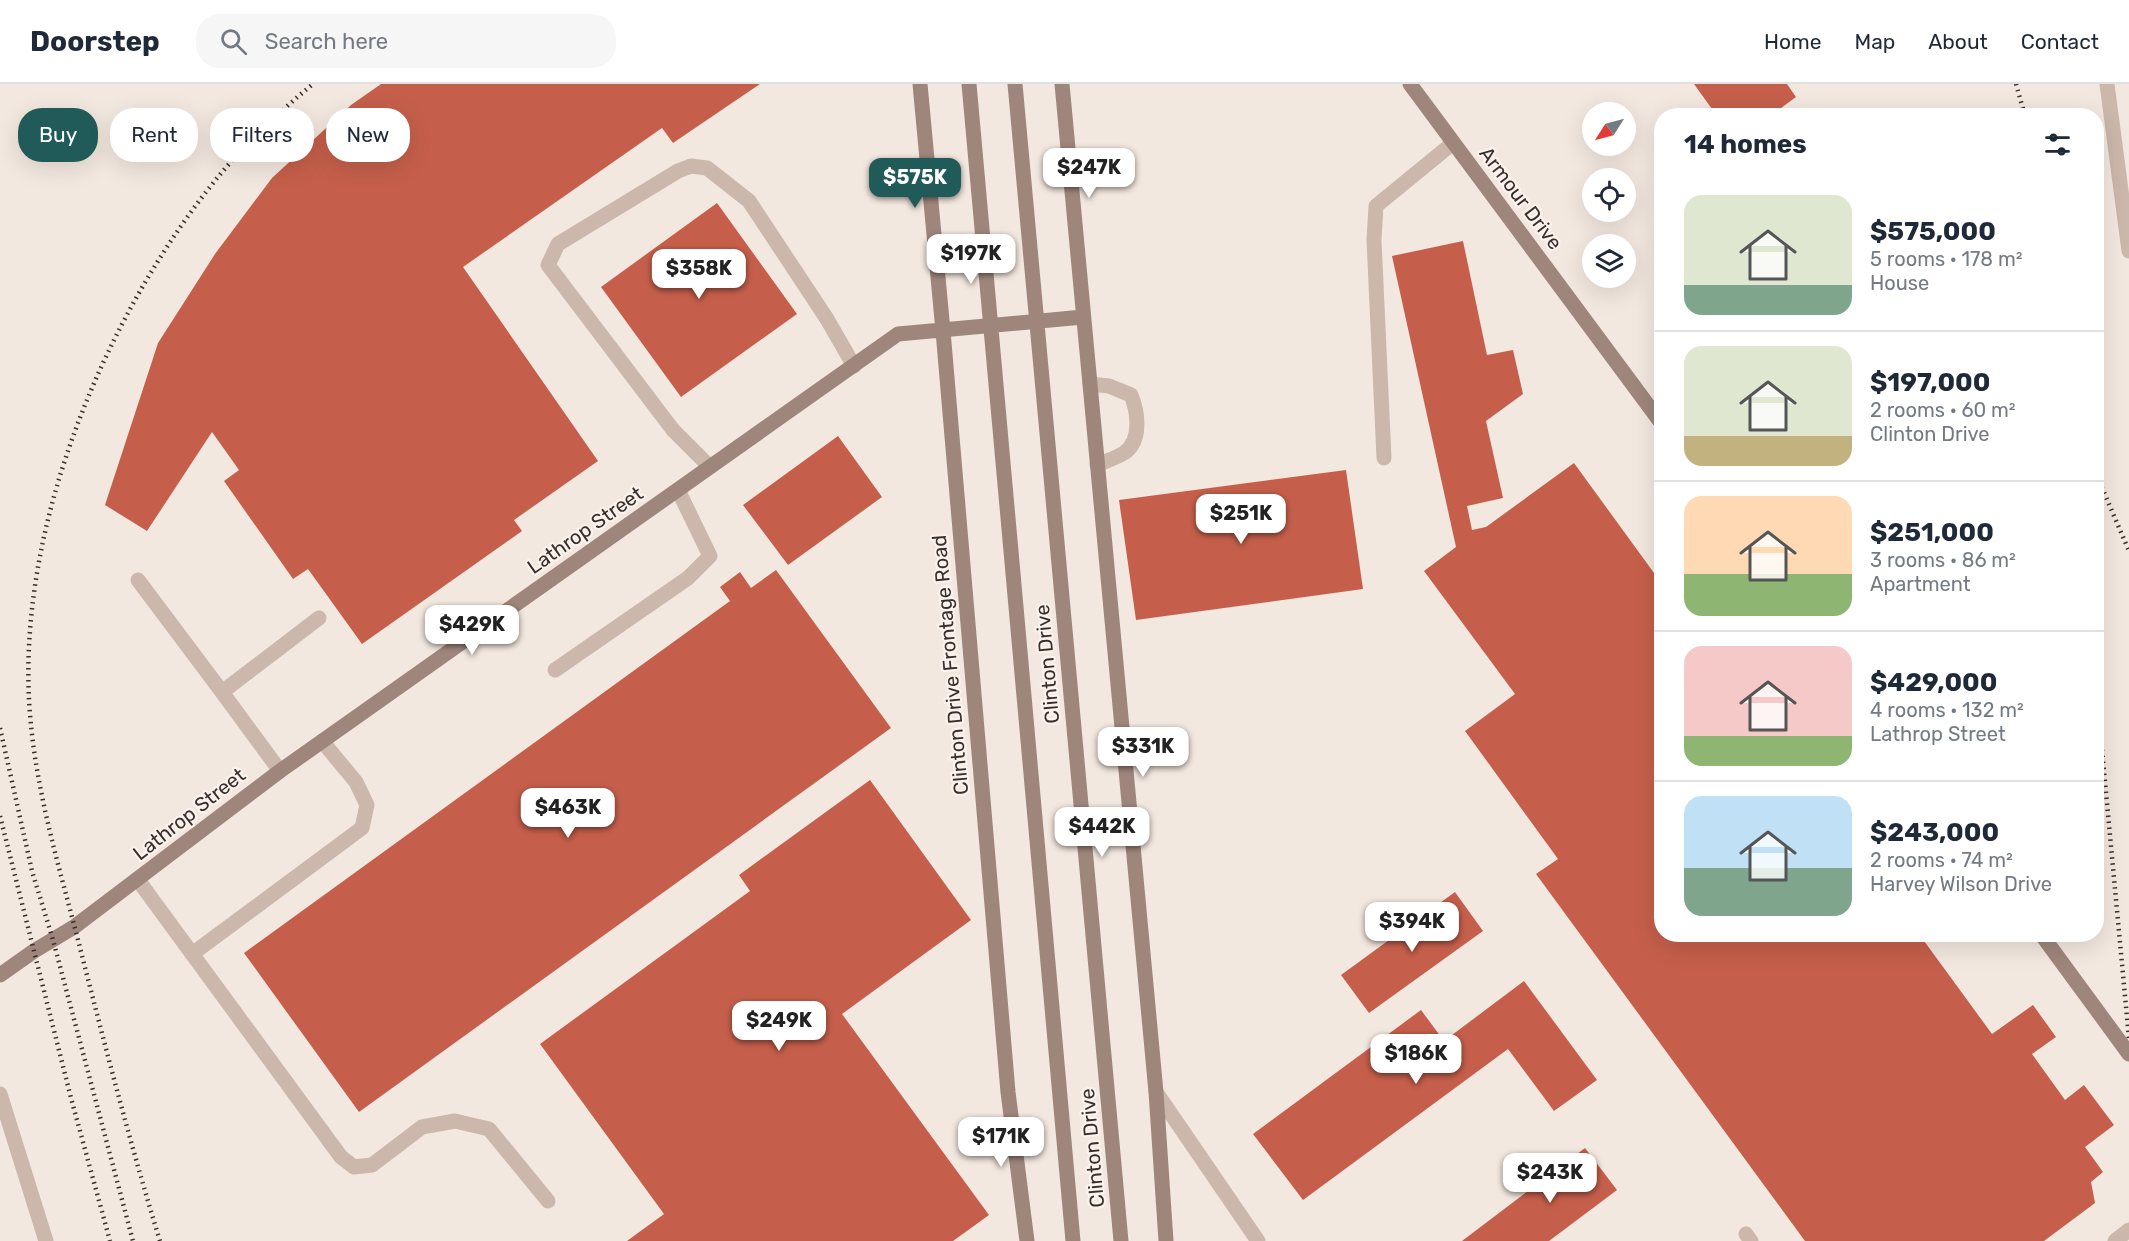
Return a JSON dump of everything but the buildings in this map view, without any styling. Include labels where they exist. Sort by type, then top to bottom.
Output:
[{"type":"street","name":"Clinton Drive Frontage Road","points":[[920,84],[1008,1092],[1027,1241]]},
{"type":"street","name":"Clinton Drive","points":[[969,84],[1074,1241]]},
{"type":"street","name":"Clinton Drive","points":[[1015,84],[1121,1241]]},
{"type":"street","points":[[1062,84],[1156,1092],[1166,1241]]},
{"type":"street","name":"Armour Drive","points":[[1410,84],[1654,413]]},
{"type":"street","points":[[2108,84],[2129,251]]},
{"type":"street","points":[[1384,458],[1374,240],[1376,206],[1453,142]]},
{"type":"street","points":[[710,467],[673,430],[548,265],[558,244],[678,171],[691,166],[707,168],[749,201],[827,319],[854,366]]},
{"type":"street","name":"Lathrop Street","points":[[0,975],[74,927],[280,771],[898,334],[1083,317]]},
{"type":"street","points":[[1090,384],[1109,386],[1131,395],[1137,407],[1135,440],[1125,452],[1097,465]]},
{"type":"street","points":[[555,670],[688,578],[710,556],[678,490]]},
{"type":"street","points":[[138,580],[280,771]]},
{"type":"street","points":[[222,692],[319,618]]},
{"type":"street","points":[[192,954],[362,828],[367,805],[356,782],[322,741]]},
{"type":"street","points":[[138,880],[340,1157],[354,1167],[372,1165],[422,1127],[455,1121],[489,1129],[548,1201]]},
{"type":"street","points":[[2047,942],[2129,1054]]},
{"type":"street","points":[[1156,1092],[1258,1241]]},
{"type":"street","points":[[0,1094],[46,1241]]},
{"type":"street","points":[[2115,1241],[2129,1230]]},
{"type":"railway","points":[[160,1241],[107,1051],[42,798],[30,714],[29,644],[37,573],[53,501],[76,429],[104,360],[138,294],[177,233],[218,177],[263,128],[313,84]]},
{"type":"railway","points":[[2016,84],[2023,108]]},
{"type":"railway","points":[[2104,492],[2129,551]]},
{"type":"railway","points":[[0,728],[32,871],[53,940],[133,1241]]},
{"type":"railway","points":[[2104,771],[2129,1039]]},
{"type":"railway","points":[[0,816],[71,1098],[110,1241]]}]
